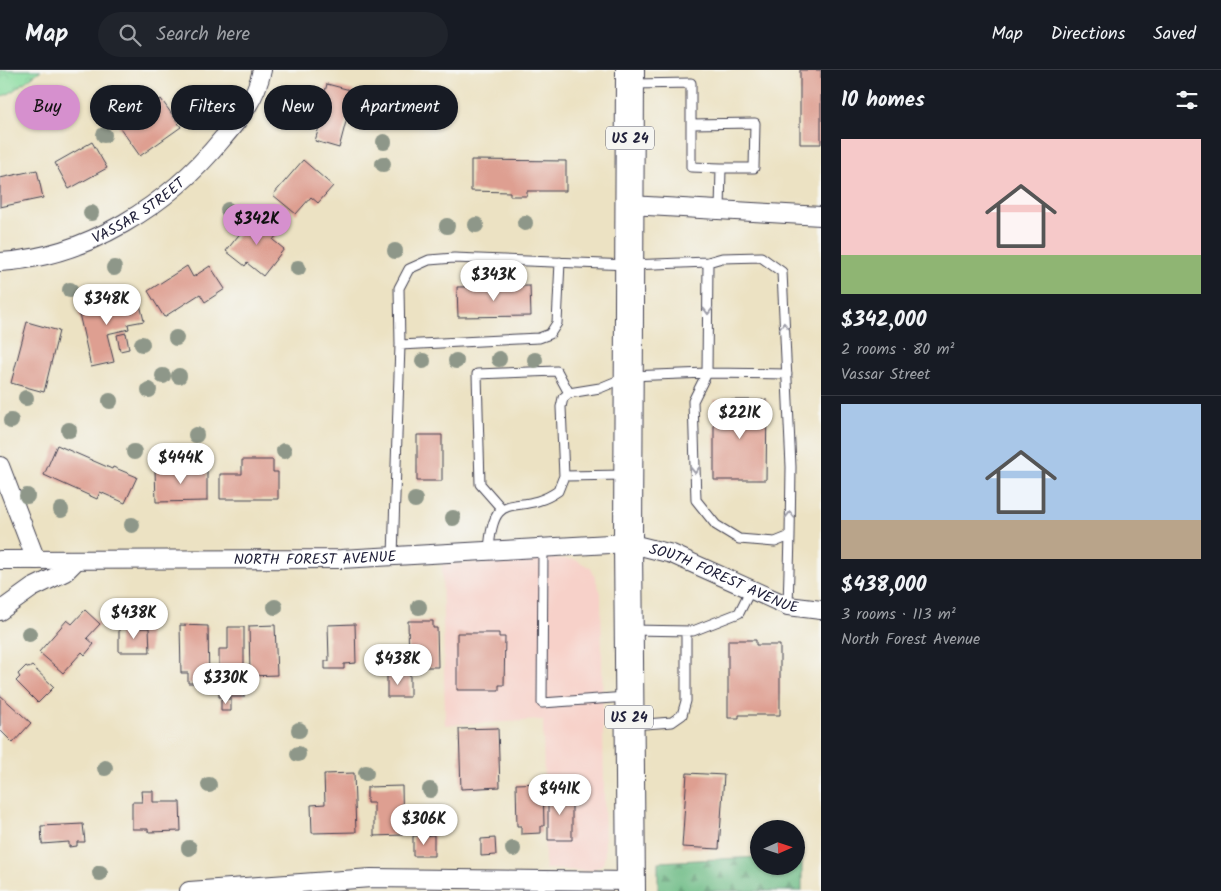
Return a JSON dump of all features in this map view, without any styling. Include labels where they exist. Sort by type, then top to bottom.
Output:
[{"type":"main road","name":"US 24","points":[[631,77],[628,543],[631,886]]},
{"type":"street","name":"VASSAR STREET","points":[[0,262],[18,261],[63,250],[105,234],[173,192],[210,155],[247,110],[258,86],[262,70]]},
{"type":"street","points":[[630,205],[821,216]]},
{"type":"street","points":[[0,466],[36,560]]},
{"type":"street","name":"NORTH FOREST AVENUE","points":[[0,560],[332,559],[628,543]]},
{"type":"street","name":"SOUTH FOREST AVENUE","points":[[628,543],[672,554],[788,606],[821,610]]},
{"type":"street","points":[[0,611],[32,588],[65,572],[77,560]]},
{"type":"street","points":[[189,891],[370,878],[631,886]]},
{"type":"lane","points":[[631,77],[691,83],[691,167],[754,168],[755,123],[692,124]]},
{"type":"lane","points":[[720,210],[721,168]]},
{"type":"lane","points":[[393,556],[400,345],[399,288],[409,269],[429,260],[454,258],[629,264],[708,262],[722,258],[761,257],[782,272],[791,467],[788,606]]},
{"type":"lane","points":[[400,345],[538,338],[550,334],[557,323],[560,262]]},
{"type":"lane","points":[[708,262],[707,373],[693,401],[696,500],[716,526],[739,539],[775,542],[790,536]]},
{"type":"lane","points":[[502,509],[480,484],[477,374],[557,371],[569,393]]},
{"type":"lane","points":[[489,551],[490,526],[495,516],[502,509],[520,504],[537,503],[549,498],[558,491],[564,476],[561,407],[563,398],[569,393],[600,388],[629,376],[707,373],[787,374]]},
{"type":"lane","points":[[564,476],[629,476]]},
{"type":"lane","points":[[543,548],[542,703],[629,697]]},
{"type":"lane","points":[[629,630],[686,632],[704,629],[739,613],[751,588]]},
{"type":"lane","points":[[629,725],[672,722],[682,715],[686,701],[686,632]]},
{"type":"shaded area","points":[[557,558],[576,560],[591,568],[601,593],[605,856],[603,864],[593,870],[585,871],[545,869],[543,720],[445,725],[442,564]]},
{"type":"green space","points":[[0,70],[41,70],[21,85],[15,85],[15,89],[10,93],[0,97]]},
{"type":"green space","points":[[750,857],[750,875],[802,875],[802,891],[658,891],[658,862]]},
{"type":"building","points":[[800,70],[821,70],[821,144],[800,144]]},
{"type":"building","points":[[332,85],[342,88],[342,130],[344,130],[339,148],[315,141],[318,130],[332,130]]},
{"type":"building","points":[[161,99],[171,113],[171,130],[177,130],[140,156],[122,130],[161,130]]},
{"type":"building","points":[[92,142],[107,168],[69,189],[55,163]]},
{"type":"building","points":[[303,160],[333,186],[318,203],[311,197],[296,214],[273,195]]},
{"type":"building","points":[[471,160],[566,161],[566,191],[527,191],[527,196],[510,196],[510,192],[471,191]]},
{"type":"building","points":[[37,170],[43,198],[0,207],[0,178]]},
{"type":"building","points":[[259,216],[279,232],[273,240],[284,249],[263,276],[247,263],[245,266],[226,251],[250,221],[253,223]]},
{"type":"building","points":[[187,266],[193,277],[210,266],[225,289],[205,302],[200,294],[164,317],[148,291]]},
{"type":"building","points":[[530,286],[531,316],[458,317],[457,287]]},
{"type":"building","points":[[138,296],[144,321],[128,324],[129,329],[107,334],[114,362],[91,367],[78,309]]},
{"type":"building","points":[[27,322],[59,331],[44,392],[11,383]]},
{"type":"building","points":[[126,333],[129,349],[120,351],[117,335]]},
{"type":"building","points":[[714,400],[767,400],[766,480],[714,480]]},
{"type":"building","points":[[417,435],[442,435],[442,481],[417,481]]},
{"type":"building","points":[[57,445],[112,469],[113,467],[137,477],[125,503],[100,492],[97,499],[44,475]]},
{"type":"building","points":[[242,460],[273,460],[273,472],[278,472],[278,499],[220,499],[220,474],[242,474]]},
{"type":"building","points":[[207,469],[207,501],[156,502],[155,470]]},
{"type":"building","points":[[85,610],[100,624],[87,638],[94,644],[85,655],[82,652],[63,673],[39,652],[67,620],[72,624]]},
{"type":"building","points":[[408,621],[433,621],[433,628],[437,628],[438,667],[409,667]]},
{"type":"building","points":[[355,624],[356,663],[344,664],[344,669],[325,669],[325,661],[329,661],[328,625]]},
{"type":"building","points":[[180,625],[208,626],[209,683],[188,683],[188,673],[181,673]]},
{"type":"building","points":[[275,625],[277,675],[250,676],[249,626]]},
{"type":"building","points":[[228,627],[244,627],[244,697],[219,697],[219,649],[228,649]]},
{"type":"building","points":[[119,628],[149,628],[150,652],[119,652]]},
{"type":"building","points":[[457,633],[499,633],[499,637],[505,637],[504,685],[499,685],[499,690],[457,690]]},
{"type":"building","points":[[728,640],[756,640],[756,645],[780,645],[780,715],[739,715],[739,718],[728,718]]},
{"type":"building","points":[[26,666],[29,668],[32,666],[54,687],[38,703],[16,681],[20,677],[18,674]]},
{"type":"building","points":[[387,674],[410,674],[410,697],[387,697]]},
{"type":"building","points":[[0,695],[31,723],[13,743],[0,730]]},
{"type":"building","points":[[221,699],[231,699],[231,711],[221,711]]},
{"type":"building","points":[[498,728],[500,787],[461,789],[459,729]]},
{"type":"building","points":[[354,773],[356,832],[312,833],[311,805],[325,804],[324,774]]},
{"type":"building","points":[[687,773],[724,775],[719,849],[682,847]]},
{"type":"building","points":[[543,783],[544,826],[541,826],[541,833],[521,834],[521,826],[517,826],[516,784]]},
{"type":"building","points":[[402,786],[403,835],[374,836],[374,803],[367,803],[367,787]]},
{"type":"building","points":[[141,791],[153,791],[153,802],[180,802],[181,831],[148,832],[148,829],[132,829],[132,802],[142,802]]},
{"type":"building","points":[[548,791],[572,792],[572,840],[548,840]]},
{"type":"building","points":[[83,824],[85,842],[77,842],[77,846],[69,847],[69,842],[42,844],[41,826]]},
{"type":"building","points":[[434,835],[434,856],[413,856],[413,836]]},
{"type":"building","points":[[495,838],[496,855],[481,856],[481,839]]}]
